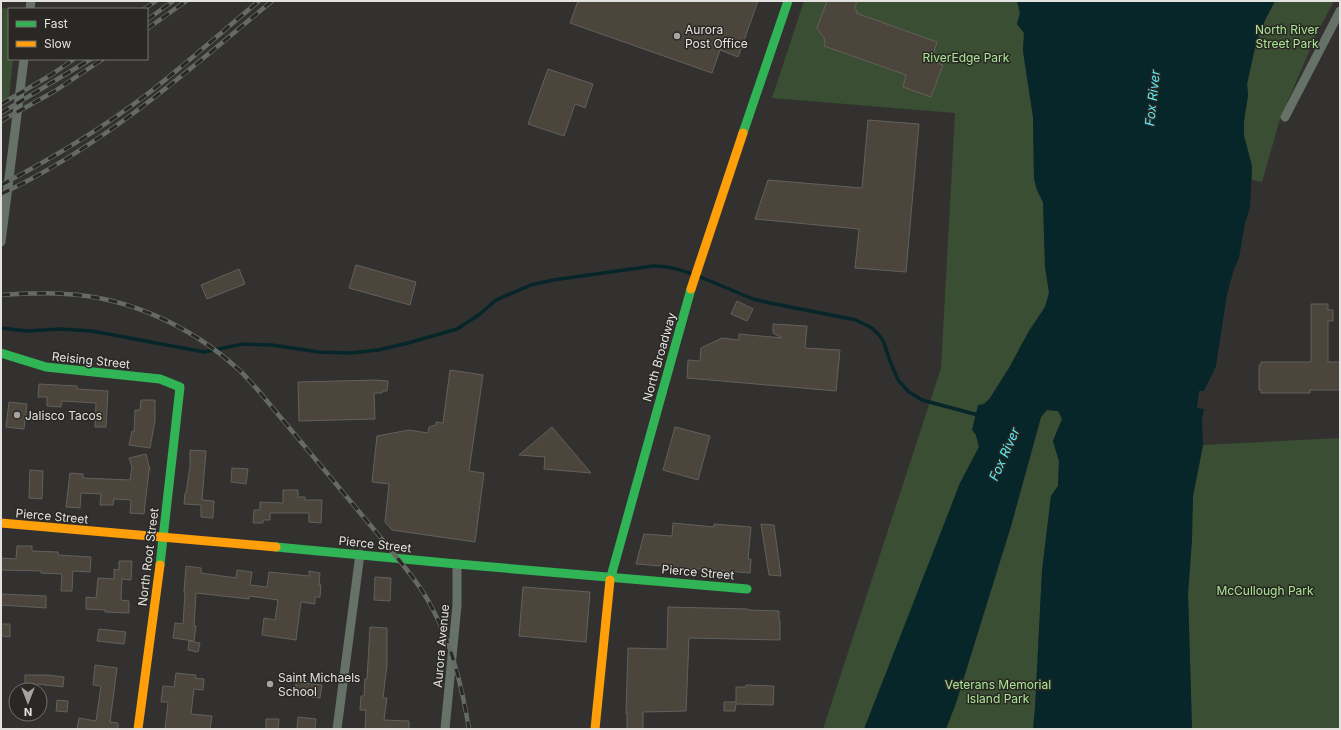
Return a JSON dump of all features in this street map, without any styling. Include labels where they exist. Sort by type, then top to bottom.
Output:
[{"type":"street","name":"North Broadway","points":[[595,729],[610,576],[692,284],[788,1]]},
{"type":"street","points":[[1285,117],[1340,11]]},
{"type":"street","points":[[1,242],[24,60]]},
{"type":"street","name":"Reising Street","points":[[1,353],[46,367],[160,379],[180,387]]},
{"type":"street","name":"North Root Street","points":[[138,729],[163,538],[180,387]]},
{"type":"street","name":"Pierce Street","points":[[1,523],[747,589]]},
{"type":"street","points":[[337,729],[360,554]]},
{"type":"street","name":"Aurora Avenue","points":[[445,729],[457,605],[457,564]]},
{"type":"green space","name":"RiverEdge Park","points":[[804,1],[1017,1],[1020,13],[1017,24],[1024,33],[1023,51],[1033,117],[1034,179],[1037,190],[1043,202],[1045,266],[1049,293],[1045,307],[1029,331],[1009,368],[990,398],[984,404],[976,435],[979,447],[960,483],[870,729],[823,729],[941,368],[955,113],[772,98]]},
{"type":"green space","name":"North River Street Park","points":[[1275,1],[1334,1],[1318,31],[1280,119],[1262,182],[1252,180],[1252,166],[1244,136],[1244,121],[1248,95],[1247,84],[1256,43],[1265,20]]},
{"type":"green space","points":[[1,8],[8,9],[8,60],[13,60],[9,98],[1,102]]},
{"type":"green space","name":"Veterans Memorial Island Park","points":[[1047,410],[1059,411],[1062,419],[1053,441],[1059,461],[1058,486],[1051,496],[1042,571],[1033,729],[946,729],[956,703],[1011,526],[1041,417]]},
{"type":"green space","name":"McCullough Park","points":[[1340,438],[1340,729],[1192,729],[1188,594],[1193,496],[1203,445]]},
{"type":"water","name":"Fox River","points":[[1017,1],[1275,1],[1265,20],[1256,43],[1247,84],[1248,95],[1244,121],[1244,136],[1252,166],[1250,207],[1245,223],[1239,258],[1234,269],[1227,294],[1216,366],[1204,391],[1199,391],[1197,408],[1204,409],[1202,419],[1203,445],[1193,496],[1192,541],[1188,594],[1192,729],[1033,729],[1042,571],[1051,496],[1058,486],[1059,461],[1053,441],[1062,419],[1058,411],[1047,410],[1041,417],[1011,526],[956,703],[946,729],[864,729],[960,483],[979,447],[976,435],[972,430],[978,405],[984,404],[990,398],[1009,368],[1029,331],[1045,307],[1049,293],[1045,266],[1043,202],[1037,190],[1034,179],[1033,117],[1023,51],[1024,33],[1017,24],[1020,13]]},
{"type":"building","name":"Aurora Post Office","points":[[578,1],[758,1],[738,57],[720,50],[712,73],[570,23]]},
{"type":"building","points":[[827,1],[857,1],[854,9],[857,11],[856,13],[937,42],[931,61],[943,65],[931,97],[903,87],[906,75],[824,46],[824,38],[817,28]]},
{"type":"building","points":[[548,69],[593,84],[585,108],[575,104],[564,136],[528,124]]},
{"type":"building","points":[[868,120],[919,124],[906,272],[855,268],[859,229],[755,219],[768,180],[862,188]]},
{"type":"building","points":[[356,265],[416,282],[410,305],[349,288]]},
{"type":"building","points":[[239,269],[245,284],[207,299],[201,285]]},
{"type":"building","points":[[737,301],[753,309],[747,321],[731,314]]},
{"type":"building","points":[[1311,304],[1328,304],[1328,310],[1333,310],[1333,321],[1328,321],[1328,362],[1340,362],[1340,390],[1310,390],[1310,393],[1261,393],[1261,390],[1259,390],[1259,365],[1261,365],[1261,362],[1311,362]]},
{"type":"building","points":[[773,324],[807,326],[805,348],[840,350],[836,391],[687,378],[688,360],[700,361],[701,348],[722,338],[739,340],[739,334],[782,338],[773,333]]},
{"type":"building","points":[[450,370],[483,375],[469,471],[484,473],[475,542],[392,530],[385,522],[389,484],[372,482],[377,436],[409,430],[428,433],[429,427],[436,425],[436,422],[443,423]]},
{"type":"building","points":[[388,381],[387,391],[383,391],[382,393],[374,393],[375,419],[299,421],[298,382]]},
{"type":"building","points":[[39,384],[77,386],[77,389],[108,391],[106,427],[95,427],[96,403],[62,401],[61,407],[47,406],[47,397],[38,397]]},
{"type":"building","points":[[141,400],[155,400],[155,421],[150,448],[129,445],[132,431],[134,432],[135,410],[140,410]]},
{"type":"building","name":"Jalisco Tacos","points":[[9,402],[27,404],[24,429],[6,427]]},
{"type":"building","points":[[552,427],[591,473],[544,469],[545,457],[519,455]]},
{"type":"building","points":[[675,427],[710,436],[698,480],[663,470]]},
{"type":"building","points":[[190,450],[206,451],[202,500],[214,501],[213,518],[201,517],[201,505],[184,504],[190,467]]},
{"type":"building","points":[[146,454],[150,470],[144,514],[130,513],[131,500],[114,499],[113,505],[100,505],[101,494],[81,493],[80,508],[66,507],[70,473],[83,474],[83,478],[130,480],[132,467],[129,458]]},
{"type":"building","points":[[232,468],[248,469],[246,484],[231,482]]},
{"type":"building","points":[[30,470],[43,471],[42,499],[29,498]]},
{"type":"building","points":[[283,490],[298,490],[298,497],[305,497],[305,500],[322,500],[321,523],[309,522],[309,513],[270,513],[270,520],[263,520],[263,523],[253,523],[254,510],[260,510],[260,502],[283,503]]},
{"type":"building","points":[[673,523],[714,527],[714,524],[751,527],[748,559],[751,559],[750,573],[636,564],[644,534],[672,536]]},
{"type":"building","points":[[761,524],[774,525],[781,576],[769,575]]},
{"type":"building","points":[[17,546],[32,546],[32,551],[58,552],[58,555],[91,557],[90,572],[73,571],[72,591],[61,591],[62,574],[41,573],[41,571],[1,570],[1,558],[16,559]]},
{"type":"building","points":[[119,561],[132,561],[131,580],[122,579],[121,600],[129,601],[129,613],[105,612],[105,610],[86,609],[86,597],[96,598],[98,578],[114,579],[114,569],[119,570]]},
{"type":"building","points":[[186,566],[201,568],[201,573],[236,578],[237,570],[252,572],[250,585],[267,587],[269,572],[309,576],[309,571],[320,573],[320,597],[315,597],[315,604],[301,602],[296,640],[262,635],[264,618],[275,620],[278,600],[249,596],[249,599],[196,593],[194,626],[196,626],[194,641],[173,638],[175,623],[183,624]]},
{"type":"building","points":[[375,577],[391,578],[390,601],[374,600]]},
{"type":"building","points":[[523,587],[590,592],[586,642],[519,636]]},
{"type":"building","points":[[1,594],[46,596],[46,608],[1,605]]},
{"type":"building","points":[[668,607],[779,611],[780,640],[689,638],[686,711],[643,712],[643,729],[627,729],[628,648],[667,649]]},
{"type":"building","points":[[1,624],[10,624],[10,637],[1,636]]},
{"type":"building","points":[[370,627],[387,628],[387,665],[383,698],[387,698],[384,720],[409,721],[409,729],[365,729],[366,710],[360,710],[361,696],[364,696],[365,679],[367,679]]},
{"type":"building","points":[[99,629],[126,632],[124,644],[97,641]]},
{"type":"building","points":[[189,641],[200,643],[198,652],[188,650]]},
{"type":"building","points":[[95,665],[117,668],[110,722],[118,723],[118,729],[77,729],[79,718],[96,721],[101,686],[93,685]]},
{"type":"building","points":[[176,673],[196,675],[195,678],[204,679],[203,690],[194,689],[191,714],[212,716],[210,729],[165,729],[168,702],[161,702],[163,686],[174,687]]},
{"type":"building","points":[[25,675],[64,677],[63,687],[48,685],[48,682],[25,682]]},
{"type":"building","points":[[296,682],[322,685],[320,698],[295,695]]},
{"type":"building","points":[[746,685],[774,686],[773,705],[736,704],[735,711],[724,711],[724,702],[736,702],[736,687],[746,687]]},
{"type":"building","points":[[57,700],[68,701],[67,712],[56,711]]},
{"type":"building","points":[[298,717],[316,719],[315,729],[297,729]]},
{"type":"building","points":[[266,719],[279,719],[278,729],[266,729]]},
{"type":"waterway","points":[[1,328],[27,331],[60,329],[92,331],[204,352],[243,344],[272,345],[319,352],[351,353],[378,350],[457,329],[480,314],[496,300],[531,285],[553,280],[653,266],[673,268],[692,274]]},
{"type":"waterway","points":[[698,276],[753,299],[856,320],[872,328],[880,336],[898,380],[909,392],[922,400],[978,415]]},
{"type":"railway","points":[[146,8],[156,1]]},
{"type":"railway","points":[[148,19],[173,1]]},
{"type":"railway","points":[[148,28],[186,1]]},
{"type":"railway","points":[[1,185],[40,164],[114,118],[178,70],[259,1]]},
{"type":"railway","points":[[1,194],[38,175],[109,131],[176,81],[272,1]]},
{"type":"railway","points":[[1,104],[51,75],[73,60]]},
{"type":"railway","points":[[1,113],[89,60]]},
{"type":"railway","points":[[1,121],[55,91],[102,60]]},
{"type":"railway","points":[[1,295],[41,293],[89,296],[136,308],[158,317],[201,340],[241,371],[386,544],[421,589],[445,635],[463,697],[469,729]]},
{"type":"traffic: fast","points":[[743,133],[788,1]]},
{"type":"traffic: fast","points":[[610,580],[691,289]]},
{"type":"traffic: fast","points":[[1,353],[46,367],[160,379],[180,387],[160,565]]},
{"type":"traffic: fast","points":[[276,547],[747,589]]},
{"type":"traffic: slow","points":[[691,289],[743,133]]},
{"type":"traffic: slow","points":[[1,523],[276,547]]},
{"type":"traffic: slow","points":[[138,729],[160,565]]},
{"type":"traffic: slow","points":[[595,729],[610,580]]},
{"type":"place","name":"Aurora Post Office","points":[[677,36]]},
{"type":"place","name":"Jalisco Tacos","points":[[17,415]]},
{"type":"place","name":"Saint Michaels School","points":[[270,684]]}]
